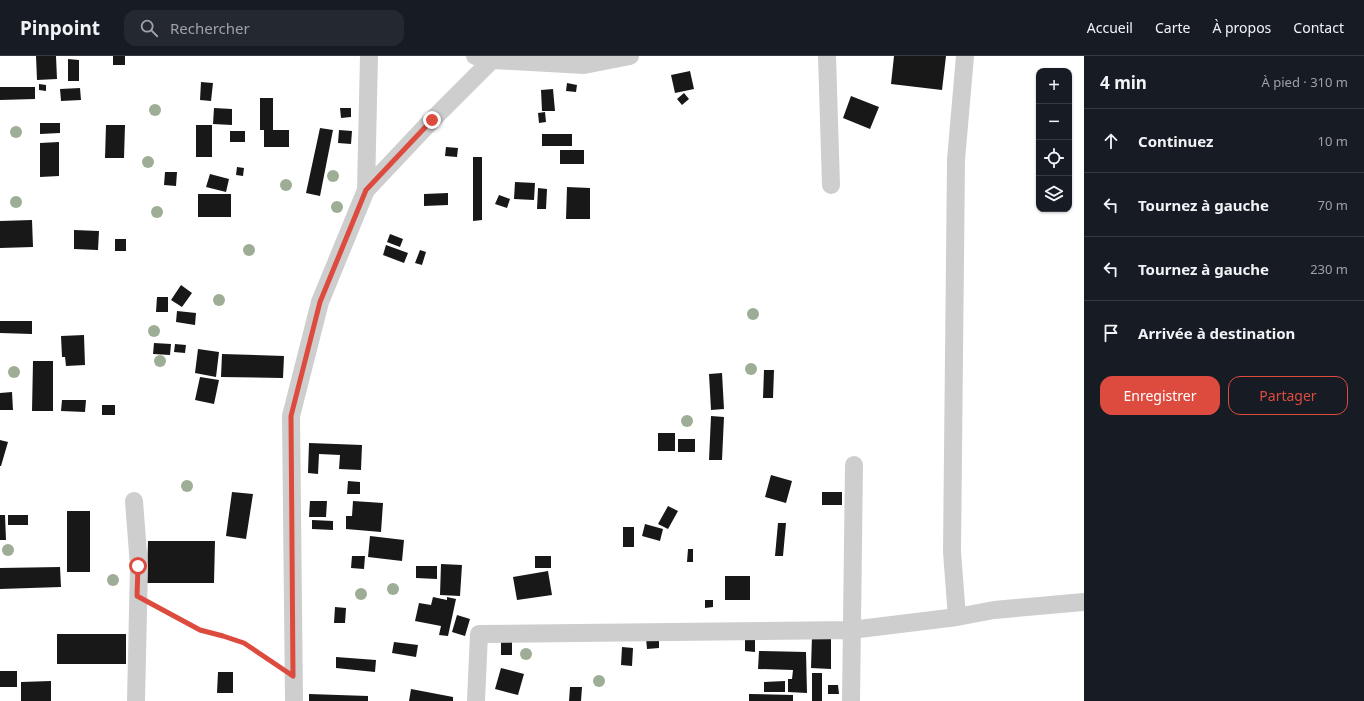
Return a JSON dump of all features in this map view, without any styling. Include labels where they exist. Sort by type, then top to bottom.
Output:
[{"type":"street","points":[[366,190],[369,56]]},
{"type":"street","points":[[474,56],[584,65],[630,56]]},
{"type":"street","points":[[827,56],[831,185]]},
{"type":"street","points":[[957,617],[952,552],[956,160],[965,56]]},
{"type":"street","points":[[294,701],[291,416],[320,302],[366,190],[432,120],[494,58]]},
{"type":"street","points":[[851,701],[854,465]]},
{"type":"street","points":[[134,502],[138,566],[136,701]]},
{"type":"street","points":[[476,701],[479,634],[851,630],[957,617],[994,610],[1084,602]]},
{"type":"path","points":[[137,596],[200,630],[244,643],[293,676]]},
{"type":"building","points":[[36,56],[56,56],[57,79],[37,80]]},
{"type":"building","points":[[113,56],[125,56],[125,65],[113,65]]},
{"type":"building","points":[[894,56],[946,56],[942,90],[891,84]]},
{"type":"building","points":[[68,59],[79,60],[79,81],[68,81]]},
{"type":"building","points":[[690,71],[694,89],[675,93],[671,75]]},
{"type":"building","points":[[201,82],[213,83],[211,101],[200,100]]},
{"type":"building","points":[[567,83],[577,85],[576,92],[566,91]]},
{"type":"building","points":[[39,84],[46,85],[46,91],[39,90]]},
{"type":"building","points":[[0,87],[35,87],[35,99],[0,100]]},
{"type":"building","points":[[80,88],[81,100],[61,101],[60,89]]},
{"type":"building","points":[[553,89],[555,111],[542,111],[541,90]]},
{"type":"building","points":[[684,93],[689,99],[682,105],[677,99]]},
{"type":"building","points":[[851,96],[879,107],[870,129],[843,118]]},
{"type":"building","points":[[260,98],[273,98],[273,130],[289,130],[289,147],[264,147],[264,130],[260,130]]},
{"type":"building","points":[[214,108],[232,109],[232,125],[213,124]]},
{"type":"building","points":[[340,108],[351,108],[351,117],[341,118]]},
{"type":"building","points":[[545,112],[546,122],[539,123],[538,113]]},
{"type":"building","points":[[40,123],[60,123],[60,133],[40,134]]},
{"type":"building","points":[[106,125],[125,125],[124,158],[105,158]]},
{"type":"building","points":[[196,125],[212,125],[212,157],[196,157]]},
{"type":"building","points":[[320,128],[333,130],[320,196],[306,193]]},
{"type":"building","points":[[339,130],[352,131],[351,144],[338,143]]},
{"type":"building","points":[[230,131],[245,131],[245,142],[230,142]]},
{"type":"building","points":[[542,134],[572,134],[572,146],[542,146]]},
{"type":"building","points":[[59,142],[59,176],[40,177],[40,143]]},
{"type":"building","points":[[446,147],[458,148],[457,157],[445,156]]},
{"type":"building","points":[[560,150],[584,150],[584,164],[560,164]]},
{"type":"building","points":[[473,157],[482,157],[482,220],[473,221]]},
{"type":"building","points":[[237,167],[244,168],[243,176],[236,175]]},
{"type":"building","points":[[165,172],[177,172],[176,186],[164,185]]},
{"type":"building","points":[[210,174],[229,179],[226,192],[206,187]]},
{"type":"building","points":[[515,182],[535,183],[534,200],[514,199]]},
{"type":"building","points":[[567,187],[590,188],[590,219],[566,219]]},
{"type":"building","points":[[538,188],[547,189],[546,209],[537,209]]},
{"type":"building","points":[[448,193],[448,205],[424,206],[424,194]]},
{"type":"building","points":[[198,194],[231,194],[231,217],[198,217]]},
{"type":"building","points":[[499,195],[510,199],[507,208],[495,204]]},
{"type":"building","points":[[32,220],[33,247],[0,248],[0,221]]},
{"type":"building","points":[[74,230],[99,231],[98,250],[74,249]]},
{"type":"building","points":[[390,234],[403,239],[400,247],[387,242]]},
{"type":"building","points":[[115,239],[126,239],[126,251],[115,251]]},
{"type":"building","points":[[386,245],[408,253],[404,263],[383,255]]},
{"type":"building","points":[[420,250],[426,252],[422,265],[415,263]]},
{"type":"building","points":[[181,285],[192,293],[182,307],[171,300]]},
{"type":"building","points":[[157,297],[168,297],[168,312],[156,312]]},
{"type":"building","points":[[177,311],[196,313],[195,325],[176,322]]},
{"type":"building","points":[[0,321],[32,321],[32,334],[0,333]]},
{"type":"building","points":[[84,335],[85,365],[66,366],[65,357],[62,357],[61,336]]},
{"type":"building","points":[[154,343],[171,344],[170,355],[153,354]]},
{"type":"building","points":[[175,344],[186,345],[185,353],[174,352]]},
{"type":"building","points":[[198,349],[219,352],[216,377],[195,373]]},
{"type":"building","points":[[222,354],[284,356],[283,378],[221,377]]},
{"type":"building","points":[[33,361],[53,361],[53,411],[32,411]]},
{"type":"building","points":[[764,370],[774,370],[773,398],[763,398]]},
{"type":"building","points":[[722,373],[724,409],[711,410],[709,374]]},
{"type":"building","points":[[200,377],[219,380],[214,404],[195,400]]},
{"type":"building","points":[[12,392],[13,410],[0,410],[0,393]]},
{"type":"building","points":[[62,400],[86,400],[85,412],[61,411]]},
{"type":"building","points":[[102,405],[115,405],[115,415],[102,415]]},
{"type":"building","points":[[711,416],[724,417],[722,460],[709,460]]},
{"type":"building","points":[[658,433],[675,433],[675,451],[658,451]]},
{"type":"building","points":[[678,439],[695,439],[695,452],[678,452]]},
{"type":"building","points":[[0,440],[8,442],[1,466],[0,466]]},
{"type":"building","points":[[309,443],[362,445],[361,470],[339,469],[340,455],[319,454],[318,474],[308,473]]},
{"type":"building","points":[[771,475],[792,481],[786,503],[765,497]]},
{"type":"building","points":[[348,481],[360,482],[360,494],[347,494]]},
{"type":"building","points":[[232,492],[253,494],[246,539],[226,536]]},
{"type":"building","points":[[822,492],[842,492],[842,505],[822,505]]},
{"type":"building","points":[[310,501],[327,501],[326,517],[309,517]]},
{"type":"building","points":[[353,501],[383,503],[381,532],[346,529],[346,516],[352,516]]},
{"type":"building","points":[[668,506],[678,511],[668,529],[658,524]]},
{"type":"building","points":[[67,511],[90,511],[90,572],[67,572]]},
{"type":"building","points":[[0,515],[5,515],[6,540],[0,540]]},
{"type":"building","points":[[8,515],[28,515],[28,525],[8,525]]},
{"type":"building","points":[[312,520],[333,521],[333,530],[312,529]]},
{"type":"building","points":[[778,523],[786,523],[783,556],[775,556]]},
{"type":"building","points":[[645,524],[663,529],[660,541],[642,536]]},
{"type":"building","points":[[623,527],[634,527],[634,547],[623,547]]},
{"type":"building","points":[[370,536],[404,540],[402,561],[368,557]]},
{"type":"building","points":[[148,541],[215,541],[214,583],[147,583]]},
{"type":"building","points":[[688,549],[693,549],[693,562],[687,562]]},
{"type":"building","points":[[352,556],[365,556],[364,569],[351,568]]},
{"type":"building","points":[[535,556],[551,556],[551,568],[535,568]]},
{"type":"building","points":[[441,564],[462,565],[460,596],[440,595]]},
{"type":"building","points":[[416,566],[437,566],[437,579],[416,578]]},
{"type":"building","points":[[60,567],[61,587],[0,589],[0,568]]},
{"type":"building","points":[[548,571],[552,595],[517,600],[513,577]]},
{"type":"building","points":[[725,576],[750,576],[750,600],[725,600]]},
{"type":"building","points":[[433,597],[447,600],[447,597],[456,599],[448,636],[439,635],[441,626],[415,621],[419,603],[431,605]]},
{"type":"building","points":[[705,600],[713,600],[713,607],[705,608]]},
{"type":"building","points":[[335,607],[346,608],[345,623],[334,623]]},
{"type":"building","points":[[457,615],[470,619],[465,636],[452,632]]},
{"type":"building","points":[[57,634],[126,634],[126,664],[57,664]]},
{"type":"building","points":[[745,635],[755,635],[755,652],[745,651]]},
{"type":"building","points":[[812,635],[831,636],[831,669],[811,668]]},
{"type":"building","points":[[659,637],[659,648],[647,649],[646,638]]},
{"type":"building","points":[[501,640],[512,640],[512,655],[501,655]]},
{"type":"building","points":[[394,642],[418,645],[416,657],[392,653]]},
{"type":"building","points":[[622,647],[633,648],[632,666],[621,665]]},
{"type":"building","points":[[759,651],[806,652],[807,693],[788,692],[788,679],[792,679],[793,670],[758,669]]},
{"type":"building","points":[[336,657],[376,660],[375,672],[336,668]]},
{"type":"building","points":[[501,668],[524,674],[518,695],[495,689]]},
{"type":"building","points":[[0,671],[17,671],[17,687],[0,687]]},
{"type":"building","points":[[218,672],[233,672],[233,693],[217,693]]},
{"type":"building","points":[[812,673],[822,673],[822,701],[812,701]]},
{"type":"building","points":[[51,681],[51,701],[21,701],[21,682]]},
{"type":"building","points":[[785,681],[785,692],[764,692],[764,682]]},
{"type":"building","points":[[828,685],[838,685],[839,694],[828,694]]},
{"type":"building","points":[[570,687],[582,687],[581,701],[569,701]]},
{"type":"building","points":[[411,689],[453,697],[453,701],[409,701]]},
{"type":"building","points":[[309,694],[368,696],[368,701],[309,701]]},
{"type":"building","points":[[749,694],[793,695],[793,701],[749,701]]},
{"type":"route","points":[[138,566],[137,596],[200,630],[244,643],[293,676],[291,416],[320,302],[366,190],[432,120]]}]
